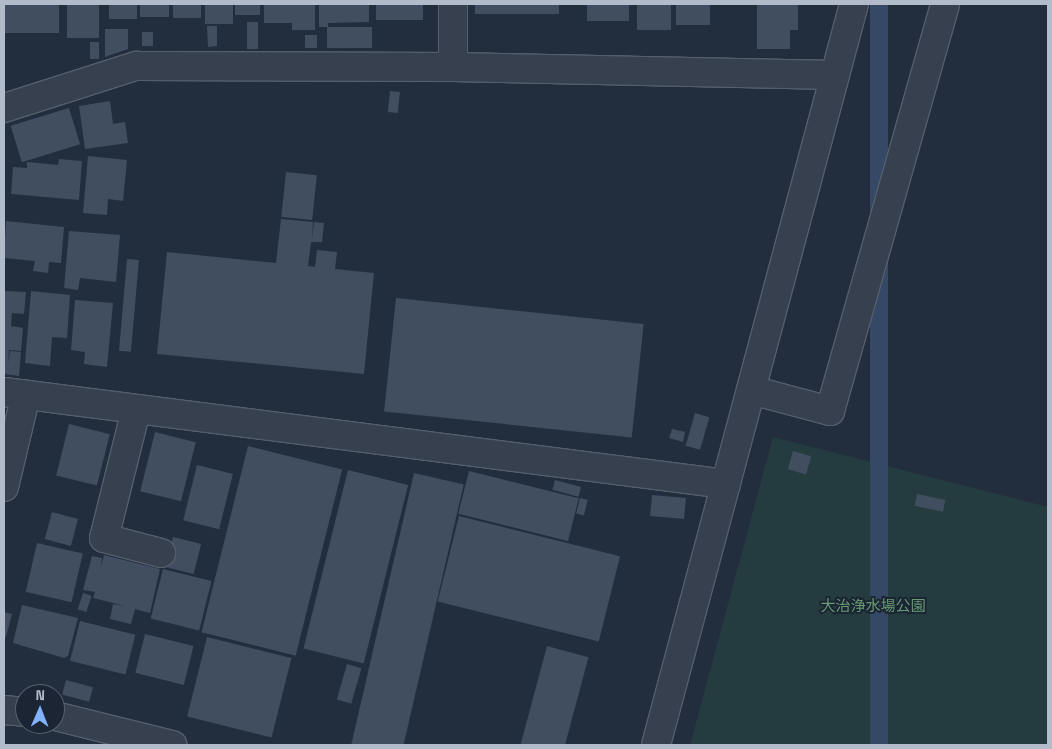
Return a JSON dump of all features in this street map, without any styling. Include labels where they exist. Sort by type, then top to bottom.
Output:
[{"type":"street","points":[[453,4],[453,67]]},
{"type":"street","points":[[656,745],[726,484],[766,394],[835,75],[854,4]]},
{"type":"street","points":[[766,394],[830,411],[944,4]]},
{"type":"street","points":[[4,108],[136,66],[453,67],[835,75]]},
{"type":"street","points":[[4,487],[15,394],[726,484]]},
{"type":"street","points":[[136,410],[104,538],[161,552]]},
{"type":"street","points":[[65,718],[172,745]]},
{"type":"green space","name":"大治浄水場公園","points":[[773,437],[1048,507],[1048,745],[690,745]]},
{"type":"water","points":[[870,4],[888,4],[888,745],[870,745]]},
{"type":"building","points":[[4,4],[59,4],[59,33],[4,33]]},
{"type":"building","points":[[67,4],[99,4],[99,38],[67,38]]},
{"type":"building","points":[[109,4],[137,4],[137,19],[109,19]]},
{"type":"building","points":[[140,4],[169,4],[169,17],[140,17]]},
{"type":"building","points":[[173,4],[201,4],[201,18],[173,18]]},
{"type":"building","points":[[205,4],[233,4],[233,24],[205,24]]},
{"type":"building","points":[[235,4],[260,4],[260,15],[235,15]]},
{"type":"building","points":[[264,4],[315,4],[315,30],[292,30],[292,23],[264,23]]},
{"type":"building","points":[[319,4],[369,4],[369,22],[328,23],[328,27],[319,27]]},
{"type":"building","points":[[376,4],[423,4],[423,20],[376,20]]},
{"type":"building","points":[[475,4],[559,4],[559,14],[475,14]]},
{"type":"building","points":[[587,4],[629,4],[629,21],[587,21]]},
{"type":"building","points":[[637,4],[671,4],[671,30],[637,30]]},
{"type":"building","points":[[676,4],[710,4],[710,25],[676,25]]},
{"type":"building","points":[[757,4],[798,4],[798,30],[790,30],[790,49],[757,49]]},
{"type":"building","points":[[247,22],[258,22],[258,49],[247,49]]},
{"type":"building","points":[[207,26],[217,26],[217,46],[208,47]]},
{"type":"building","points":[[327,27],[372,27],[372,48],[327,48]]},
{"type":"building","points":[[105,29],[128,29],[128,49],[105,57]]},
{"type":"building","points":[[142,32],[153,32],[153,46],[142,46]]},
{"type":"building","points":[[305,35],[317,35],[317,48],[305,48]]},
{"type":"building","points":[[90,42],[99,42],[99,59],[90,59]]},
{"type":"building","points":[[390,91],[400,92],[398,113],[388,112]]},
{"type":"building","points":[[110,101],[113,124],[125,122],[128,143],[85,149],[79,106]]},
{"type":"building","points":[[69,108],[80,144],[22,162],[11,126]]},
{"type":"building","points":[[88,156],[127,160],[123,201],[108,199],[107,215],[83,213]]},
{"type":"building","points":[[59,159],[82,161],[79,200],[11,194],[13,167],[27,168],[27,162],[58,165]]},
{"type":"building","points":[[286,172],[317,175],[312,220],[281,217]]},
{"type":"building","points":[[281,219],[313,222],[312,239],[314,222],[324,223],[322,242],[311,242],[308,266],[315,267],[317,250],[337,252],[335,269],[374,273],[364,374],[157,354],[167,252],[276,263]]},
{"type":"building","points":[[6,221],[64,227],[61,263],[49,262],[48,273],[33,271],[35,261],[4,258]]},
{"type":"building","points":[[69,231],[120,235],[116,282],[80,278],[78,290],[64,288]]},
{"type":"building","points":[[127,259],[139,260],[131,352],[119,351]]},
{"type":"building","points":[[4,291],[26,292],[24,314],[12,313],[11,326],[23,328],[21,351],[9,350],[8,363],[10,351],[21,352],[19,376],[4,374]]},
{"type":"building","points":[[31,291],[70,295],[67,338],[52,337],[50,366],[25,363]]},
{"type":"building","points":[[396,298],[644,324],[632,437],[384,411]]},
{"type":"building","points":[[75,300],[113,303],[107,367],[84,364],[85,352],[71,350]]},
{"type":"building","points":[[695,413],[709,417],[700,450],[686,446]]},
{"type":"building","points":[[69,424],[110,434],[97,486],[56,475]]},
{"type":"building","points":[[672,429],[685,432],[683,442],[669,438]]},
{"type":"building","points":[[155,432],[196,442],[181,501],[140,491]]},
{"type":"building","points":[[248,446],[342,469],[296,656],[202,632]]},
{"type":"building","points":[[793,451],[811,456],[806,475],[788,469]]},
{"type":"building","points":[[197,465],[233,474],[219,529],[183,520]]},
{"type":"building","points":[[348,470],[408,485],[364,664],[303,649]]},
{"type":"building","points":[[469,471],[579,498],[568,541],[458,514]]},
{"type":"building","points":[[414,473],[464,484],[404,745],[351,745]]},
{"type":"building","points":[[555,480],[581,487],[578,497],[552,490]]},
{"type":"building","points":[[917,494],[945,500],[943,512],[915,506]]},
{"type":"building","points":[[652,495],[686,498],[684,519],[650,516]]},
{"type":"building","points":[[580,498],[588,500],[584,515],[576,514]]},
{"type":"building","points":[[52,512],[78,519],[71,546],[45,539]]},
{"type":"building","points":[[459,516],[620,556],[599,642],[438,601]]},
{"type":"building","points":[[173,537],[201,544],[194,574],[166,567]]},
{"type":"building","points":[[37,543],[83,554],[72,602],[26,592]]},
{"type":"building","points":[[104,555],[160,569],[150,613],[135,609],[131,624],[110,619],[113,604],[125,606],[93,598],[95,592],[83,590],[92,556],[102,558],[101,567]]},
{"type":"building","points":[[163,569],[212,581],[199,631],[151,618]]},
{"type":"building","points":[[83,593],[92,596],[86,612],[78,609]]},
{"type":"building","points":[[22,605],[78,618],[68,656],[64,658],[13,643]]},
{"type":"building","points":[[4,612],[12,614],[6,637],[4,636]]},
{"type":"building","points":[[80,621],[135,635],[125,675],[70,661]]},
{"type":"building","points":[[145,634],[194,646],[184,685],[135,673]]},
{"type":"building","points":[[207,637],[291,658],[272,738],[187,717]]},
{"type":"building","points":[[547,646],[589,657],[565,745],[521,745]]},
{"type":"building","points":[[347,664],[361,668],[351,704],[337,700]]},
{"type":"building","points":[[66,680],[93,687],[89,702],[65,695]]}]
